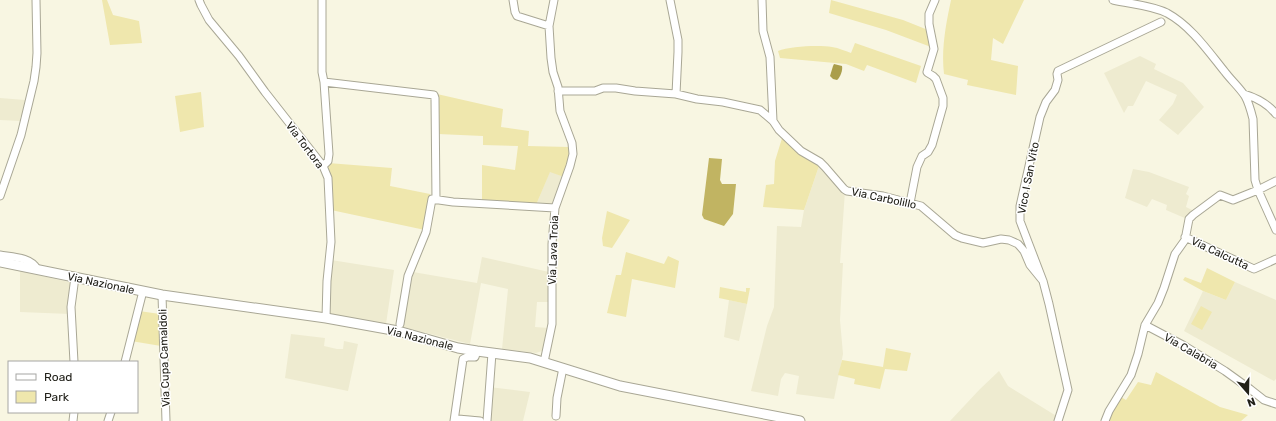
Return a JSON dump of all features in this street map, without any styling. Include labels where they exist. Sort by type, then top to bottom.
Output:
[{"type":"main road","name":"Via Nazionale","points":[[0,262],[143,291],[326,318],[399,327],[458,348],[492,354],[519,356],[544,362],[620,386],[800,421]]},
{"type":"street","points":[[0,196],[22,135],[34,81],[37,60],[36,0]]},
{"type":"street","name":"Via Tortora","points":[[199,0],[209,20],[239,56],[323,166],[328,178],[330,227],[326,318]]},
{"type":"street","points":[[322,0],[322,72],[329,154],[328,161],[323,166]]},
{"type":"street","points":[[513,0],[517,16],[549,26]]},
{"type":"street","name":"Via Lava Troia","points":[[544,362],[552,324],[552,244],[555,208],[570,166],[572,154],[572,143],[560,111],[558,91],[551,58],[549,26],[554,0]]},
{"type":"street","points":[[670,0],[678,40],[676,94]]},
{"type":"street","points":[[762,0],[763,31],[770,57],[773,121]]},
{"type":"street","points":[[910,203],[917,167],[922,156],[928,152],[932,145],[934,133],[943,106],[943,98],[936,79],[927,72],[934,49],[929,24],[929,14],[935,0]]},
{"type":"street","points":[[1113,0],[1152,8],[1165,19],[1186,26],[1244,94],[1248,101],[1253,119],[1254,174],[1258,190],[1276,230]]},
{"type":"street","name":"Vico I San Vito","points":[[1058,421],[1068,390],[1043,281],[1022,230],[1020,221],[1020,206],[1040,118],[1046,102],[1055,90],[1058,80],[1058,71],[1165,19]]},
{"type":"street","points":[[324,82],[434,95],[436,105],[436,200]]},
{"type":"street","name":"Via Carbolillo","points":[[558,91],[616,88],[676,94],[760,110],[773,121],[779,130],[801,151],[820,162],[847,191],[883,196],[921,206],[955,235],[962,238],[983,243],[1000,239],[1009,240],[1018,244],[1024,251],[1030,265],[1043,281]]},
{"type":"street","points":[[1244,94],[1254,97],[1271,108],[1276,114]]},
{"type":"street","points":[[1104,421],[1131,375],[1145,325],[1158,303],[1175,254],[1184,240],[1189,219],[1220,195],[1233,200],[1276,181]]},
{"type":"street","points":[[399,327],[408,276],[426,232],[432,199],[555,208]]},
{"type":"street","name":"Via Calcutta","points":[[1185,237],[1254,269],[1276,259]]},
{"type":"street","name":"Via Nazionale","points":[[0,255],[30,262],[35,264],[37,269]]},
{"type":"street","points":[[74,361],[71,307],[75,277]]},
{"type":"street","points":[[124,361],[143,291]]},
{"type":"street","name":"Via Cupa Camaldoli","points":[[162,294],[166,421]]},
{"type":"street","name":"Via Calabria","points":[[1145,325],[1183,345],[1225,371],[1250,388],[1264,400],[1276,404]]},
{"type":"street","points":[[477,352],[475,357],[467,357],[463,359],[456,420],[480,421]]},
{"type":"street","points":[[487,421],[492,354]]},
{"type":"street","points":[[556,416],[557,398],[563,368]]},
{"type":"shaded area","points":[[1140,56],[1156,64],[1154,69],[1183,83],[1204,107],[1178,135],[1159,120],[1173,104],[1177,95],[1146,81],[1133,106],[1128,106],[1124,113],[1104,73]]},
{"type":"shaded area","points":[[834,64],[842,66],[841,74],[837,80],[830,76]]},
{"type":"shaded area","points":[[0,98],[25,100],[23,116],[20,117],[21,121],[0,120]]},
{"type":"shaded area","points":[[709,158],[722,159],[720,180],[722,184],[736,184],[733,214],[724,226],[704,219],[702,215]]},
{"type":"shaded area","points":[[820,163],[845,191],[840,263],[843,263],[840,320],[843,354],[834,399],[796,394],[799,376],[785,373],[781,379],[778,396],[751,391],[767,326],[774,307],[777,226],[801,227],[804,210]]},
{"type":"shaded area","points":[[1133,169],[1149,172],[1189,187],[1186,194],[1189,196],[1186,207],[1194,211],[1187,219],[1166,210],[1167,205],[1152,199],[1147,207],[1125,198]]},
{"type":"shaded area","points":[[550,171],[564,177],[552,206],[536,205]]},
{"type":"shaded area","points":[[482,257],[549,272],[550,302],[537,302],[535,327],[549,328],[542,351],[536,353],[502,349],[508,289],[481,283],[470,344],[403,327],[413,272],[477,283]]},
{"type":"shaded area","points":[[331,260],[394,270],[386,324],[328,314]]},
{"type":"shaded area","points":[[20,271],[73,283],[70,314],[20,312]]},
{"type":"shaded area","points":[[1235,282],[1276,300],[1276,379],[1274,381],[1184,331],[1203,291],[1226,300]]},
{"type":"shaded area","points":[[729,300],[747,304],[739,341],[724,337]]},
{"type":"shaded area","points":[[291,334],[325,338],[324,346],[337,349],[343,349],[344,341],[358,344],[348,391],[285,378]]},
{"type":"shaded area","points":[[999,371],[1008,386],[1058,417],[1056,421],[950,421]]},
{"type":"shaded area","points":[[489,387],[530,392],[523,421],[453,421],[454,414],[485,417]]},
{"type":"green space","points":[[102,0],[107,0],[113,15],[139,21],[142,43],[110,45]]},
{"type":"green space","points":[[831,0],[903,20],[928,30],[931,47],[886,30],[829,13]]},
{"type":"green space","points":[[951,0],[1024,0],[1003,44],[993,38],[991,60],[1018,66],[1016,95],[967,85],[968,80],[944,74],[944,46]]},
{"type":"green space","points":[[855,43],[921,66],[916,83],[867,65],[864,71],[846,64],[780,58],[778,51],[805,46],[827,46],[835,47],[851,53]]},
{"type":"green space","points":[[201,92],[204,127],[180,132],[175,96]]},
{"type":"green space","points":[[437,94],[503,109],[501,127],[529,131],[528,146],[569,147],[564,177],[550,172],[536,205],[482,201],[482,165],[515,170],[518,146],[483,145],[483,136],[438,134]]},
{"type":"green space","points":[[783,135],[820,163],[804,210],[763,207],[766,185],[774,184],[775,161]]},
{"type":"green space","points":[[328,163],[392,168],[390,186],[430,194],[425,230],[331,210]]},
{"type":"green space","points":[[607,211],[630,220],[612,248],[603,246],[602,238]]},
{"type":"green space","points":[[626,252],[664,264],[668,256],[679,261],[675,288],[632,279],[626,317],[607,313],[616,275],[621,275]]},
{"type":"green space","points":[[1207,268],[1235,282],[1226,300],[1203,291],[1183,280],[1185,277],[1201,283]]},
{"type":"green space","points":[[720,287],[746,292],[746,288],[750,288],[747,304],[719,298]]},
{"type":"green space","points":[[1201,306],[1212,312],[1202,330],[1191,324]]},
{"type":"green space","points":[[139,311],[160,314],[159,326],[161,346],[131,341]]},
{"type":"green space","points":[[886,348],[911,353],[907,371],[885,369],[880,389],[854,384],[855,379],[838,375],[842,360],[883,367]]},
{"type":"green space","points":[[1156,372],[1220,407],[1248,415],[1241,421],[1106,421],[1121,397],[1126,400],[1138,382],[1151,385]]}]
